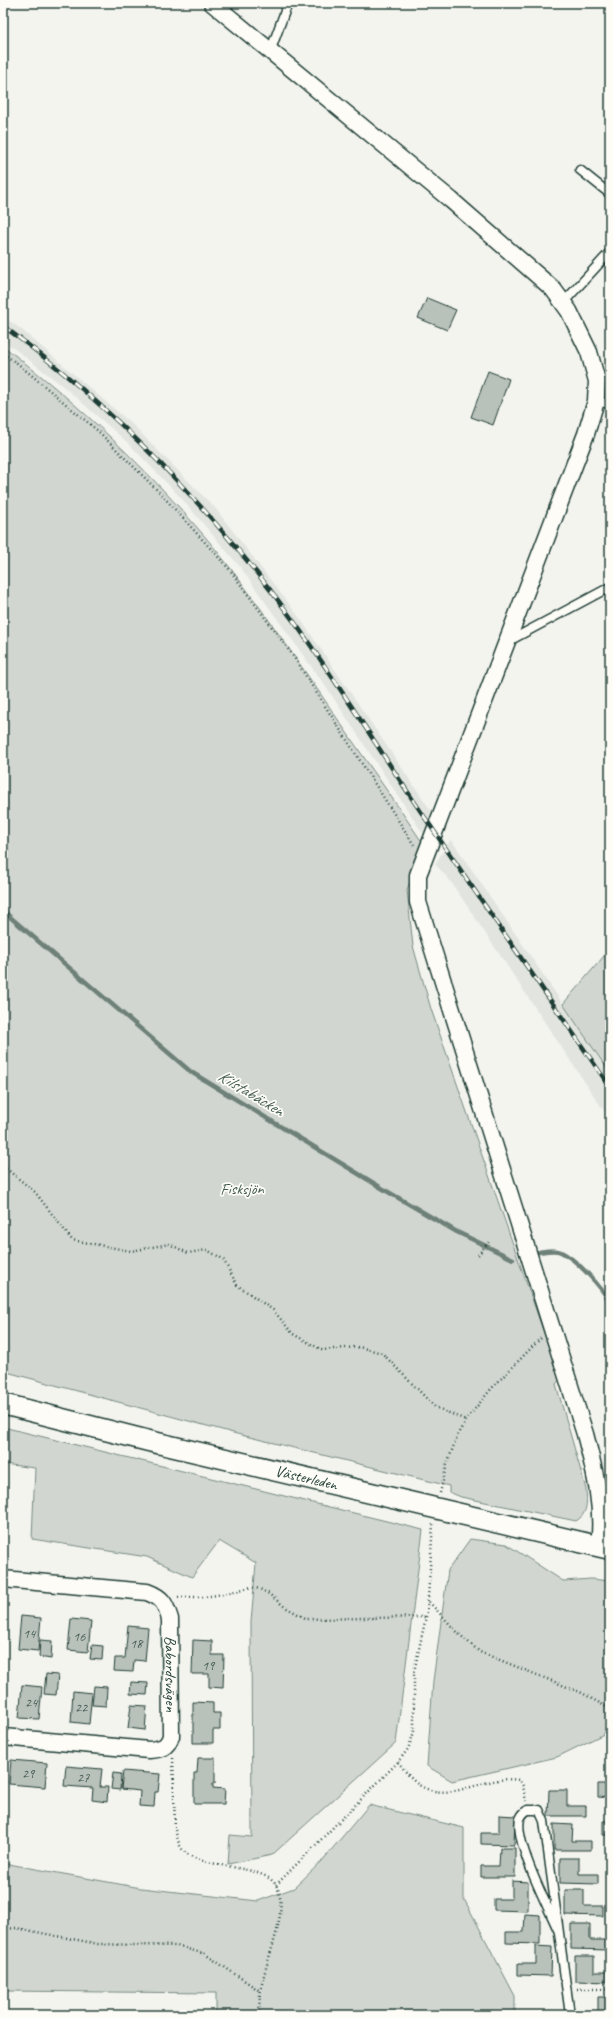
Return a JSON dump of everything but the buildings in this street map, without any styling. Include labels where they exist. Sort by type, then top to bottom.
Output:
[{"type":"street","points":[[212,3],[451,200],[553,289],[564,303],[589,352],[603,403],[584,441],[418,875],[418,902],[552,1328],[594,1471],[600,1497],[604,1548]]},
{"type":"street","name":"Västerleden","points":[[3,1404],[149,1441],[604,1548]]},
{"type":"street","points":[[3,1579],[147,1592],[159,1597]]},
{"type":"street","name":"Babordsvägen","points":[[159,1597],[166,1606],[170,1619],[172,1736],[168,1744]]},
{"type":"street","points":[[3,1737],[149,1750],[161,1749],[168,1744]]},
{"type":"lane","points":[[270,52],[288,3]]},
{"type":"lane","points":[[580,170],[610,194]]},
{"type":"lane","points":[[564,303],[610,252]]},
{"type":"lane","points":[[508,641],[610,587]]},
{"type":"lane","points":[[558,1930],[523,1848],[520,1820],[523,1814],[528,1810],[539,1810],[544,1821],[570,2015]]},
{"type":"path","points":[[3,354],[17,363],[98,431],[161,494],[230,570],[293,656],[415,847]]},
{"type":"path","points":[[3,1166],[35,1192],[72,1240],[131,1251],[169,1244],[188,1253],[207,1250],[223,1259],[237,1285],[273,1310],[293,1334],[322,1350],[359,1347],[382,1354],[435,1407],[466,1420]]},
{"type":"path","points":[[478,1255],[490,1240]]},
{"type":"path","points":[[439,1495],[447,1464],[458,1434],[466,1420],[516,1361],[552,1328]]},
{"type":"path","points":[[276,1885],[398,1762],[408,1749],[414,1732],[414,1672],[429,1602],[434,1522]]},
{"type":"path","points":[[159,1597],[204,1597],[251,1587],[260,1589],[269,1594],[285,1606],[307,1619],[426,1618]]},
{"type":"path","points":[[429,1602],[460,1635],[480,1652],[574,1690],[610,1709]]},
{"type":"path","points":[[168,1744],[174,1771],[175,1829],[177,1838],[183,1850],[193,1857],[265,1876],[276,1885],[280,1897],[280,1912],[260,1991],[260,2015]]},
{"type":"path","points":[[398,1762],[418,1784],[437,1792],[453,1792],[510,1778],[519,1780],[523,1786],[528,1810]]},
{"type":"path","points":[[3,1929],[16,1928],[98,1944],[177,1946],[205,1954],[260,1991]]},
{"type":"path","points":[[566,1989],[610,1989]]},
{"type":"shaded area","points":[[3,316],[22,330],[132,424],[216,509],[299,617],[434,815],[424,835],[328,690],[240,567],[182,499],[128,443],[64,387],[3,340]]},
{"type":"shaded area","points":[[451,839],[610,1073],[610,1120],[451,882],[435,864]]},
{"type":"green space","name":"Fisksjön","points":[[3,346],[59,391],[113,440],[164,491],[212,545],[283,640],[422,842],[407,890],[413,946],[431,1009],[560,1379],[556,1384],[586,1489],[585,1511],[576,1521],[461,1497],[449,1492],[449,1486],[237,1434],[3,1371]]},
{"type":"green space","points":[[610,949],[610,1073],[563,1004]]},
{"type":"green space","points":[[3,1427],[423,1530],[396,1743],[272,1855],[228,1864],[230,1835],[252,1837],[251,1622],[256,1563],[219,1541],[192,1577],[147,1557],[32,1539],[35,1468],[3,1464]]},
{"type":"green space","points":[[470,1539],[506,1544],[563,1581],[591,1579],[610,1581],[610,1731],[557,1757],[452,1781],[427,1766],[433,1681],[448,1570]]},
{"type":"green space","points":[[369,1805],[464,1828],[464,1899],[515,1996],[515,2015],[216,2015],[216,1993],[3,1991],[3,1863],[141,1888],[258,1901],[294,1888],[322,1861]]},
{"type":"waterway","name":"Kilstabäcken","points":[[3,911],[191,1072],[457,1232],[513,1259]]},
{"type":"waterway","name":"Kilstabäcken","points":[[539,1252],[550,1250],[561,1252],[574,1261],[602,1290],[610,1303]]},
{"type":"railway","points":[[3,326],[84,390],[160,463],[197,502],[264,582],[311,645],[439,839],[610,1087]]}]
